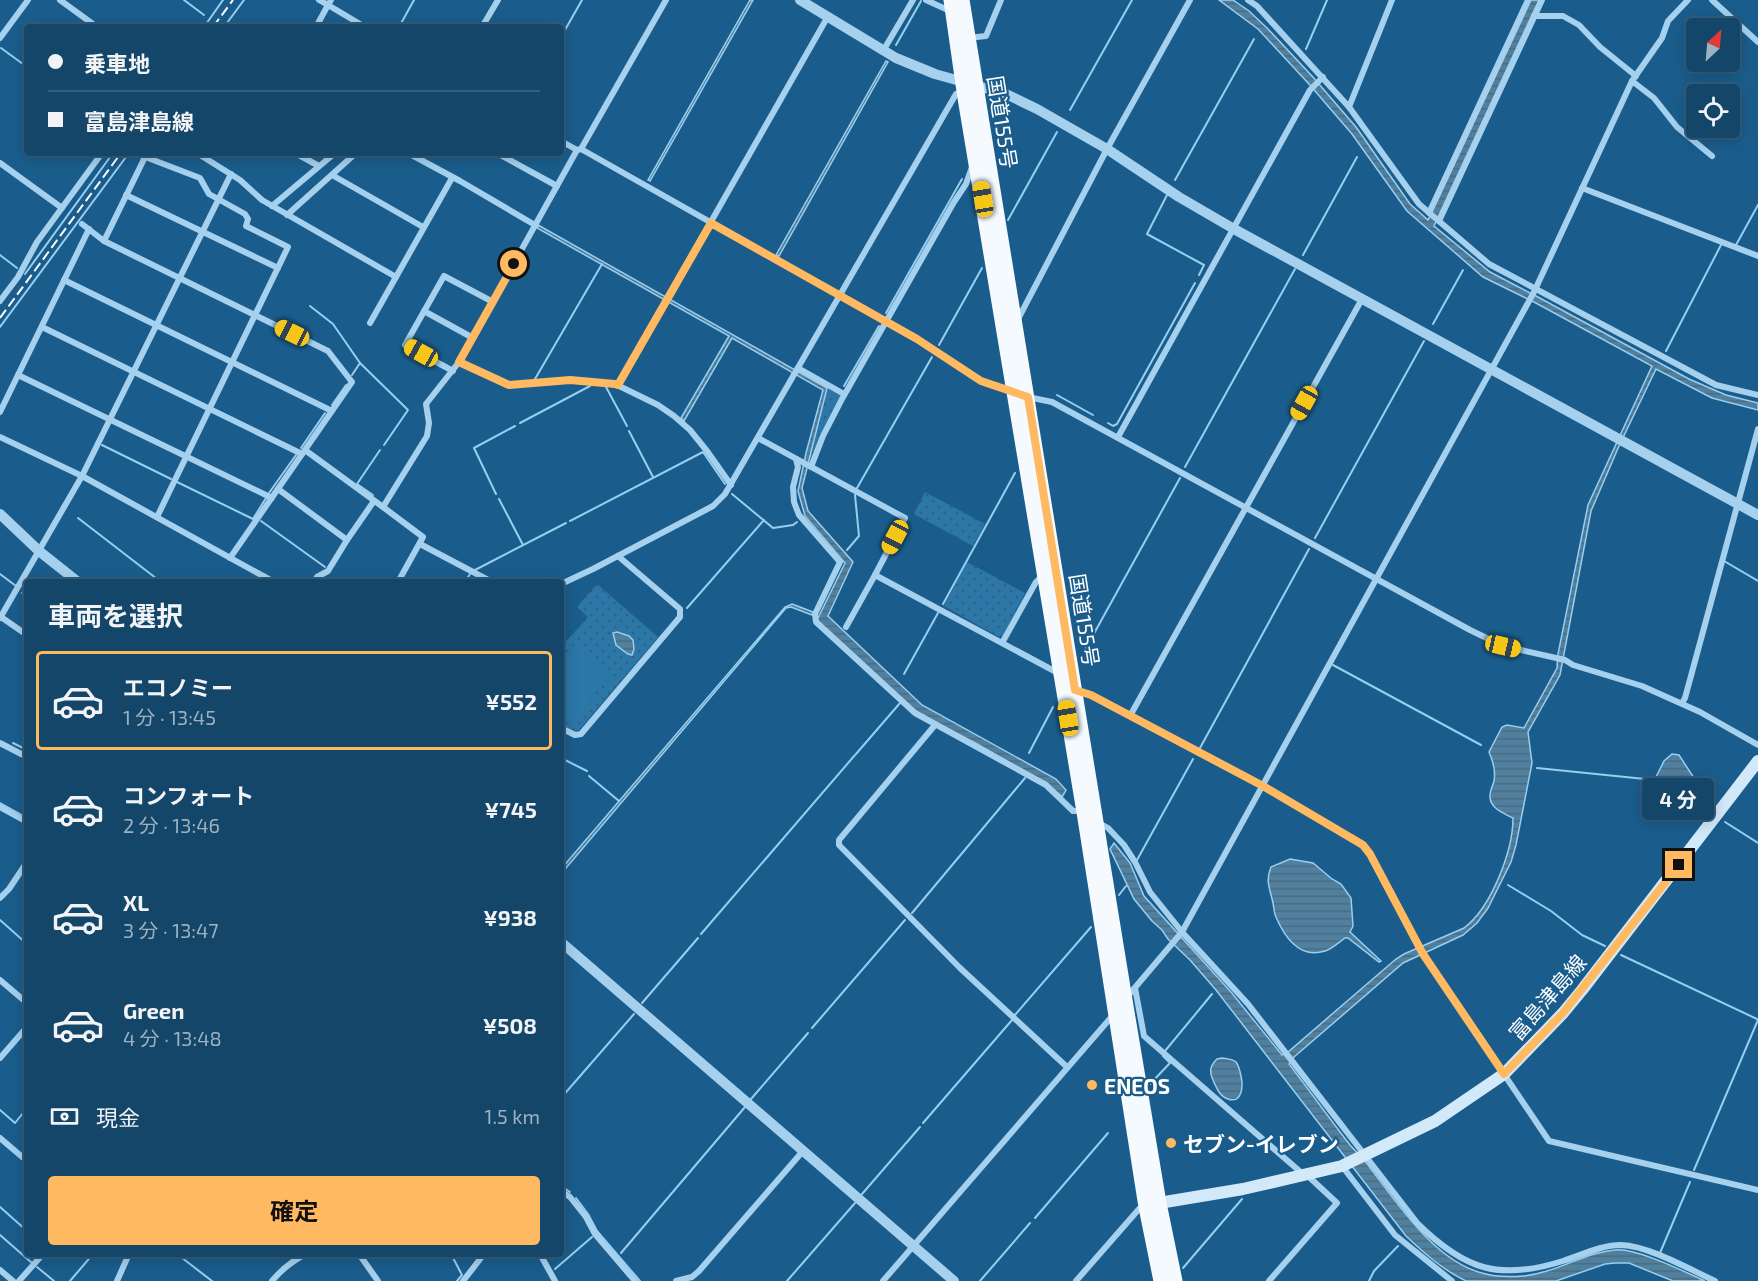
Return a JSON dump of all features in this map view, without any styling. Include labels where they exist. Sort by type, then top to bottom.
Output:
[{"type":"highway","name":"国道155号","points":[[955,4],[968,38],[967,86],[1016,324],[1021,395],[1044,574],[1061,675],[1125,1000],[1161,1281]]},
{"type":"highway","name":"国道155号","points":[[955,4],[976,156],[1075,690],[1090,816]]},
{"type":"highway","name":"国道155号","points":[[1153,1205],[1175,1281]]},
{"type":"main road","name":"富島津島線","points":[[1153,1205],[1243,1189],[1342,1166],[1435,1121],[1504,1074],[1563,1013],[1758,761]]},
{"type":"street","points":[[0,38],[28,0]]},
{"type":"street","points":[[60,0],[93,24]]},
{"type":"street","points":[[319,0],[330,3],[361,24]]},
{"type":"street","points":[[484,24],[498,0]]},
{"type":"street","points":[[383,507],[427,436],[429,423],[426,404],[459,362],[557,186],[666,0]]},
{"type":"street","points":[[800,0],[896,58],[967,86],[1006,94],[1037,109],[1107,149],[1179,197],[1234,229],[1758,515]]},
{"type":"street","points":[[883,51],[913,0]]},
{"type":"street","points":[[926,0],[955,4]]},
{"type":"street","points":[[968,38],[986,36],[1000,0]]},
{"type":"street","points":[[1016,324],[1107,149],[1190,0]]},
{"type":"street","points":[[1248,0],[1258,3],[1320,79],[1349,107],[1419,204],[1489,264],[1716,386],[1758,395]]},
{"type":"street","points":[[1349,107],[1392,0]]},
{"type":"street","points":[[1430,214],[1528,0]]},
{"type":"street","points":[[1438,220],[1542,0]]},
{"type":"street","points":[[883,1281],[1182,932],[1535,290],[1634,78],[1662,38],[1668,21],[1688,0]]},
{"type":"street","points":[[1712,0],[1758,42]]},
{"type":"street","points":[[318,24],[330,3]]},
{"type":"street","points":[[1534,16],[1563,16],[1579,25],[1654,98],[1677,127],[1712,156]]},
{"type":"street","points":[[618,385],[827,18]]},
{"type":"street","points":[[1118,437],[1310,90],[1320,79]]},
{"type":"street","points":[[564,583],[713,506],[725,494],[956,94],[967,86]]},
{"type":"street","points":[[564,142],[917,339],[981,381],[1021,395],[1052,402],[1470,630],[1503,646],[1565,660],[1573,665],[1642,686],[1682,704],[1758,745]]},
{"type":"street","points":[[0,301],[18,277],[37,242],[100,156]]},
{"type":"street","points":[[209,156],[262,200],[396,277]]},
{"type":"street","points":[[301,156],[319,166]]},
{"type":"street","points":[[272,206],[331,156]]},
{"type":"street","points":[[287,214],[353,156]]},
{"type":"street","points":[[413,156],[535,225]]},
{"type":"street","points":[[502,156],[557,186]]},
{"type":"street","points":[[976,156],[966,184],[844,394],[823,436],[805,464],[798,467],[793,487],[794,502],[799,515],[840,562],[815,614],[816,622],[915,713],[1046,786],[1073,811],[1090,816],[1108,828],[1124,844],[1150,892],[1182,932],[1229,982],[1418,1224],[1434,1240],[1472,1264],[1509,1272],[1544,1268],[1600,1248],[1624,1245],[1656,1254],[1715,1281]]},
{"type":"street","points":[[104,241],[145,157],[200,178],[209,194],[245,214],[248,219],[246,226],[288,247],[157,517]]},
{"type":"street","points":[[0,163],[62,208]]},
{"type":"street","points":[[24,633],[0,617],[82,476],[231,174]]},
{"type":"street","points":[[332,175],[423,227]]},
{"type":"street","points":[[370,323],[452,178]]},
{"type":"street","points":[[1582,188],[1758,256]]},
{"type":"street","points":[[126,195],[278,268]]},
{"type":"street","points":[[82,224],[104,241],[328,351],[352,382],[230,558]]},
{"type":"street","points":[[0,412],[89,229]]},
{"type":"street","points":[[453,371],[405,345],[444,276],[493,302]]},
{"type":"street","points":[[64,280],[332,411]]},
{"type":"street","points":[[1130,716],[1362,299]]},
{"type":"street","points":[[424,311],[472,338]]},
{"type":"street","points":[[42,327],[303,452],[383,507],[423,537],[400,579]]},
{"type":"street","points":[[459,362],[509,385],[570,380],[618,385],[658,405],[690,430],[731,485]]},
{"type":"street","points":[[797,371],[844,394]]},
{"type":"street","points":[[18,375],[272,498]]},
{"type":"street","points":[[1682,704],[1758,429]]},
{"type":"street","points":[[0,437],[82,476],[268,579]]},
{"type":"street","points":[[758,438],[905,518],[846,627]]},
{"type":"street","points":[[278,489],[347,540]]},
{"type":"street","points":[[316,579],[328,571],[374,501]]},
{"type":"street","points":[[0,514],[74,579]]},
{"type":"street","points":[[420,544],[486,579]]},
{"type":"street","points":[[564,730],[575,735],[581,734],[680,617],[680,609],[618,556]]},
{"type":"street","points":[[1002,643],[1036,582],[1044,574]]},
{"type":"street","points":[[875,575],[1061,675]]},
{"type":"street","points":[[1075,690],[1091,695],[1263,786],[1363,845],[1423,954],[1549,1141],[1758,1190]]},
{"type":"street","points":[[935,724],[839,840],[839,846],[960,968],[1067,1067]]},
{"type":"street","points":[[0,742],[24,754]]},
{"type":"street","points":[[0,807],[24,820]]},
{"type":"street","points":[[0,898],[24,866]]},
{"type":"street","points":[[564,945],[954,1281]]},
{"type":"street","points":[[0,980],[24,1000]]},
{"type":"street","points":[[1125,1000],[1144,1036],[1337,1203],[1269,1281]]},
{"type":"street","points":[[0,1058],[24,1030]]},
{"type":"street","points":[[0,1138],[24,1158]]},
{"type":"street","points":[[676,1281],[692,1277],[699,1271],[803,1151]]},
{"type":"street","points":[[1342,1166],[1395,1234],[1452,1281]]},
{"type":"street","points":[[564,1193],[570,1197],[586,1217],[595,1234],[635,1281]]},
{"type":"street","points":[[1076,1281],[1138,1209],[1153,1205]]},
{"type":"street","points":[[20,1281],[40,1257]]},
{"type":"street","points":[[117,1281],[128,1257]]},
{"type":"street","points":[[288,1257],[292,1262]]},
{"type":"street","points":[[272,1281],[280,1271],[301,1257]]},
{"type":"street","points":[[361,1257],[378,1281]]},
{"type":"street","points":[[463,1281],[482,1257]]},
{"type":"street","points":[[542,1257],[555,1281]]},
{"type":"street","points":[[0,1270],[13,1281]]},
{"type":"shaded area","points":[[750,0],[753,0],[650,181],[648,180]]},
{"type":"shaded area","points":[[1219,0],[1233,0],[1267,28],[1356,127],[1410,204],[1428,220],[1531,0],[1539,0],[1434,226],[1490,272],[1689,379],[1726,395],[1758,403],[1758,410],[1712,398],[1656,369],[1591,511],[1560,675],[1528,732],[1532,763],[1516,845],[1511,862],[1488,908],[1477,923],[1463,935],[1403,963],[1294,1057],[1289,1064],[1350,1145],[1419,1230],[1449,1257],[1465,1267],[1492,1275],[1523,1276],[1547,1271],[1603,1252],[1624,1250],[1660,1261],[1705,1281],[1673,1281],[1629,1263],[1605,1264],[1556,1281],[1466,1281],[1442,1266],[1406,1236],[1216,990],[1134,899],[1110,849],[1114,843],[1130,863],[1144,896],[1231,992],[1282,1055],[1396,959],[1464,928],[1483,907],[1499,878],[1512,831],[1513,818],[1497,810],[1490,800],[1495,773],[1489,752],[1502,727],[1507,725],[1524,728],[1557,668],[1588,505],[1652,366],[1483,277],[1407,211],[1352,134],[1309,84],[1258,29]]},
{"type":"shaded area","points":[[886,61],[888,62],[779,256],[776,255]]},
{"type":"shaded area","points":[[538,225],[827,388],[802,488],[808,511],[853,562],[828,616],[922,705],[1056,779],[1066,790],[1062,797],[1047,784],[917,713],[817,620],[845,563],[805,516],[798,491],[823,390],[732,338],[684,421],[681,418],[729,336],[537,228]]},
{"type":"shaded area","points":[[827,388],[841,395],[811,464],[808,462]]},
{"type":"shaded area","points":[[925,492],[985,524],[973,546],[914,514]]},
{"type":"shaded area","points":[[967,562],[1025,593],[1003,635],[999,637],[944,606]]},
{"type":"shaded area","points":[[597,584],[658,637],[579,730],[574,731],[564,726],[564,644],[588,617],[577,607]]},
{"type":"shaded area","points":[[792,604],[813,612],[812,615],[791,607],[786,608],[564,870],[564,865],[785,607]]},
{"type":"shaded area","points":[[617,632],[633,640],[632,655],[616,645],[613,633]]},
{"type":"shaded area","points":[[583,646],[615,675],[597,691],[580,714],[572,719],[564,716],[564,657]]},
{"type":"shaded area","points":[[1672,754],[1679,755],[1705,795],[1701,810],[1691,819],[1670,813],[1666,796],[1654,781],[1664,761]]},
{"type":"shaded area","points":[[1290,859],[1313,863],[1341,884],[1351,898],[1353,926],[1350,932],[1381,961],[1379,962],[1348,938],[1328,950],[1316,953],[1301,949],[1289,939],[1275,915],[1268,881],[1271,867]]},
{"type":"shaded area","points":[[1217,1059],[1236,1062],[1239,1067],[1242,1089],[1237,1099],[1228,1099],[1223,1096],[1212,1077],[1213,1064]]},
{"type":"waterway","points":[[184,0],[204,15]]},
{"type":"waterway","points":[[206,24],[223,0]]},
{"type":"waterway","points":[[226,24],[244,0]]},
{"type":"waterway","points":[[401,24],[414,0]]},
{"type":"waterway","points":[[564,32],[582,0]]},
{"type":"waterway","points":[[1070,110],[1132,0]]},
{"type":"waterway","points":[[1306,49],[1327,0]]},
{"type":"waterway","points":[[896,45],[921,1]]},
{"type":"waterway","points":[[1175,180],[1254,39]]},
{"type":"waterway","points":[[1,48],[24,65]]},
{"type":"waterway","points":[[1008,220],[1057,132]]},
{"type":"waterway","points":[[25,274],[111,156]]},
{"type":"waterway","points":[[0,327],[127,156]]},
{"type":"waterway","points":[[1303,255],[1357,157]]},
{"type":"waterway","points":[[886,313],[962,179]]},
{"type":"waterway","points":[[1167,195],[1147,234],[1204,265],[1199,275]]},
{"type":"waterway","points":[[1736,245],[1758,205]]},
{"type":"waterway","points":[[1666,351],[1722,243]]},
{"type":"waterway","points":[[0,255],[17,268]]},
{"type":"waterway","points":[[535,379],[602,264]]},
{"type":"waterway","points":[[939,345],[982,268]]},
{"type":"waterway","points":[[1185,467],[1295,269]]},
{"type":"waterway","points":[[1433,324],[1463,270]]},
{"type":"waterway","points":[[1108,423],[1113,426],[1117,424],[1195,283]]},
{"type":"waterway","points":[[310,306],[333,324],[360,363],[408,410],[384,445]]},
{"type":"waterway","points":[[844,386],[879,326]]},
{"type":"waterway","points":[[1315,538],[1424,341]]},
{"type":"waterway","points":[[857,488],[932,357]]},
{"type":"waterway","points":[[352,375],[360,363]]},
{"type":"waterway","points":[[332,405],[346,385]]},
{"type":"waterway","points":[[520,423],[590,386]]},
{"type":"waterway","points":[[606,387],[627,426]]},
{"type":"waterway","points":[[1057,395],[1093,415]]},
{"type":"waterway","points":[[301,448],[325,413]]},
{"type":"waterway","points":[[496,494],[474,448],[515,426]]},
{"type":"waterway","points":[[629,431],[653,477]]},
{"type":"waterway","points":[[102,445],[171,479]]},
{"type":"waterway","points":[[373,495],[357,484],[380,450]]},
{"type":"waterway","points":[[570,521],[703,452],[725,484]]},
{"type":"waterway","points":[[269,493],[296,455]]},
{"type":"waterway","points":[[943,604],[1015,473]]},
{"type":"waterway","points":[[1086,648],[1180,478]]},
{"type":"waterway","points":[[177,482],[253,519],[266,498]]},
{"type":"waterway","points":[[732,494],[773,528],[793,525],[797,522]]},
{"type":"waterway","points":[[847,550],[859,536],[855,495]]},
{"type":"waterway","points":[[499,499],[523,545]]},
{"type":"waterway","points":[[78,518],[157,579]]},
{"type":"waterway","points":[[687,608],[764,520]]},
{"type":"waterway","points":[[261,521],[325,567]]},
{"type":"waterway","points":[[475,570],[566,523]]},
{"type":"waterway","points":[[1200,748],[1309,549]]},
{"type":"waterway","points":[[1724,561],[1758,581]]},
{"type":"waterway","points":[[0,574],[16,586]]},
{"type":"waterway","points":[[467,579],[470,574]]},
{"type":"waterway","points":[[904,674],[938,613]]},
{"type":"waterway","points":[[1333,665],[1481,745]]},
{"type":"waterway","points":[[856,754],[900,703]]},
{"type":"waterway","points":[[1029,753],[1053,707]]},
{"type":"waterway","points":[[13,743],[24,748]]},
{"type":"waterway","points":[[701,934],[855,755]]},
{"type":"waterway","points":[[1137,860],[1193,759]]},
{"type":"waterway","points":[[564,760],[587,771]]},
{"type":"waterway","points":[[1537,768],[1645,779]]},
{"type":"waterway","points":[[589,776],[619,801]]},
{"type":"waterway","points":[[912,913],[1025,778]]},
{"type":"waterway","points":[[0,803],[24,816]]},
{"type":"waterway","points":[[1700,807],[1708,812]]},
{"type":"waterway","points":[[1725,822],[1758,843]]},
{"type":"waterway","points":[[1508,885],[1551,911],[1582,935],[1605,946]]},
{"type":"waterway","points":[[1119,895],[1126,886]]},
{"type":"waterway","points":[[0,920],[24,941]]},
{"type":"waterway","points":[[812,1028],[905,920]]},
{"type":"waterway","points":[[1015,1015],[1091,927]]},
{"type":"waterway","points":[[642,1003],[698,938]]},
{"type":"waterway","points":[[1621,955],[1757,1019]]},
{"type":"waterway","points":[[1165,1051],[1212,994]]},
{"type":"waterway","points":[[564,1095],[634,1014]]},
{"type":"waterway","points":[[923,1123],[1012,1020]]},
{"type":"waterway","points":[[1694,1170],[1758,1020]]},
{"type":"waterway","points":[[751,1099],[808,1033]]},
{"type":"waterway","points":[[1150,1084],[1170,1063],[1163,1056]]},
{"type":"waterway","points":[[621,1253],[745,1107]]},
{"type":"waterway","points":[[0,1110],[15,1123],[24,1112]]},
{"type":"waterway","points":[[862,1194],[920,1127]]},
{"type":"waterway","points":[[1035,1218],[1108,1133]]},
{"type":"waterway","points":[[1660,1253],[1690,1182]]},
{"type":"waterway","points":[[564,1188],[570,1192]]},
{"type":"waterway","points":[[576,1198],[597,1231],[640,1281]]},
{"type":"waterway","points":[[1183,1268],[1242,1199]]},
{"type":"waterway","points":[[787,1281],[855,1203]]},
{"type":"waterway","points":[[0,1207],[24,1228]]},
{"type":"waterway","points":[[980,1281],[1030,1223]]},
{"type":"waterway","points":[[0,1235],[24,1256]]},
{"type":"waterway","points":[[555,1269],[592,1237]]},
{"type":"waterway","points":[[1369,1281],[1374,1271],[1398,1246]]},
{"type":"waterway","points":[[25,1257],[32,1263]]},
{"type":"waterway","points":[[70,1281],[90,1257]]},
{"type":"waterway","points":[[181,1257],[212,1281]]},
{"type":"waterway","points":[[453,1257],[462,1275],[457,1281]]},
{"type":"waterway","points":[[37,1267],[54,1281]]},
{"type":"railway","points":[[215,24],[233,0]]},
{"type":"railway","points":[[0,318],[119,156]]},
{"type":"place","name":"ENEOS","points":[[1092,1085]]},
{"type":"place","name":"セブン-イレブン","points":[[1171,1143]]},
{"type":"route","points":[[514,264],[459,362],[509,385],[570,380],[618,385],[711,223],[917,339],[981,381],[1028,397],[1075,690],[1091,695],[1263,786],[1363,845],[1423,954],[1504,1074],[1563,1013],[1679,865]]}]
